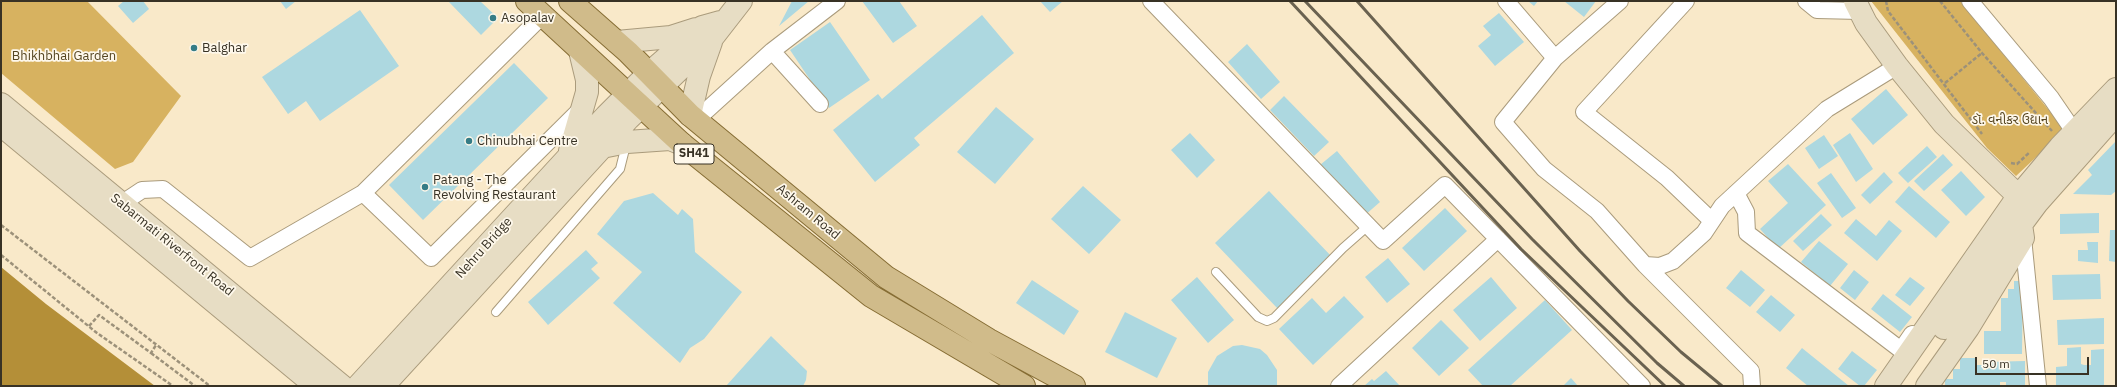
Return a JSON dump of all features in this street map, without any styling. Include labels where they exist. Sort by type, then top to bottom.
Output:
[{"type":"main road","name":"Ashram Road","points":[[570,1],[617,42],[693,117],[886,277],[989,340],[1074,386]]},
{"type":"main road","name":"Ashram Road","points":[[534,8],[682,144],[871,296],[1024,386]]},
{"type":"street","points":[[635,100],[741,1]]},
{"type":"street","points":[[693,117],[772,51],[837,1]]},
{"type":"street","points":[[1151,1],[1383,241],[1445,185],[1642,386]]},
{"type":"street","points":[[1506,1],[1555,58]]},
{"type":"street","points":[[1620,1],[1555,58],[1503,122],[1544,169],[1597,211],[1645,266],[1751,371],[1752,386]]},
{"type":"street","points":[[1686,1],[1584,112],[1667,178],[1712,220]]},
{"type":"street","points":[[1806,1],[1818,10],[1857,6],[1866,23],[1897,66],[1944,124],[2015,194],[2022,231],[2038,386]]},
{"type":"street","points":[[1970,1],[2051,98],[2075,133]]},
{"type":"street","points":[[118,211],[142,190],[163,189],[250,258],[363,193],[534,8]]},
{"type":"street","points":[[617,42],[671,37],[713,28]]},
{"type":"street","points":[[693,117],[699,76],[713,28]]},
{"type":"street","points":[[568,156],[583,106],[587,80],[580,51]]},
{"type":"street","points":[[772,51],[820,104]]},
{"type":"street","points":[[1645,266],[1660,266],[1673,261],[1704,233],[1722,206],[1827,109],[1897,66]]},
{"type":"street","points":[[1886,386],[2015,194],[2116,89]]},
{"type":"street","name":"Nehru Bridge","points":[[358,386],[427,324],[602,147],[635,100]]},
{"type":"street","name":"Nehru Bridge","points":[[383,386],[427,324],[568,156],[635,100]]},
{"type":"street","name":"Sabarmati Riverfront Road","points":[[1,104],[118,211],[316,386]]},
{"type":"street","points":[[363,193],[431,258],[583,106]]},
{"type":"street","points":[[1927,386],[1968,328],[2037,203],[2116,114]]},
{"type":"street","name":"Sabarmati Riverfront Road","points":[[1,125],[118,211],[342,386]]},
{"type":"street","points":[[602,147],[626,142],[670,139],[682,144]]},
{"type":"street","points":[[1736,193],[1746,212],[1746,233],[1901,350],[2004,200],[2015,194]]},
{"type":"street","points":[[1903,386],[2022,231]]},
{"type":"street","points":[[1339,386],[1498,239]]},
{"type":"lane","points":[[496,312],[620,169],[626,142]]},
{"type":"lane","points":[[1216,272],[1258,317],[1267,321],[1274,318],[1343,248],[1368,226]]},
{"type":"path","points":[[1886,1],[1888,11],[1945,83],[1985,138]]},
{"type":"path","points":[[1940,1],[1982,53],[2052,131],[2046,136]]},
{"type":"path","points":[[1945,83],[1982,53]]},
{"type":"path","points":[[2009,162],[2017,164],[2035,147]]},
{"type":"path","points":[[1,225],[210,386]]},
{"type":"path","points":[[1,255],[89,326],[173,386]]},
{"type":"path","points":[[89,326],[99,315],[195,386]]},
{"type":"path","points":[[151,353],[156,345]]},
{"type":"green space","name":"Bhikhbhai Garden","points":[[1,1],[87,1],[181,96],[133,162],[115,169],[1,73]]},
{"type":"green space","name":"ડૉ. વનીકર ઉદ્યાન","points":[[1871,1],[1960,1],[2065,130],[2016,176],[1987,148]]},
{"type":"shaded area","points":[[1,267],[46,304],[155,386],[1,386]]},
{"type":"building","points":[[124,1],[143,1],[149,9],[133,23],[118,6]]},
{"type":"building","points":[[280,1],[296,1],[286,9]]},
{"type":"building","points":[[448,1],[480,1],[498,18],[481,35]]},
{"type":"building","points":[[792,1],[809,1],[779,26]]},
{"type":"building","points":[[862,1],[899,1],[917,26],[893,43]]},
{"type":"building","points":[[1040,1],[1063,1],[1050,12]]},
{"type":"building","points":[[1528,1],[1538,1],[1534,6]]},
{"type":"building","points":[[1564,1],[1596,1],[1584,17]]},
{"type":"building","points":[[360,10],[399,66],[320,121],[306,101],[288,114],[262,77]]},
{"type":"building","points":[[1499,13],[1524,42],[1495,66],[1478,46],[1491,35],[1483,26]]},
{"type":"building","points":[[982,15],[1014,53],[914,138],[920,145],[875,182],[833,130],[878,94],[882,99]]},
{"type":"building","points":[[830,22],[870,80],[829,108],[790,50]]},
{"type":"building","points":[[1247,44],[1280,82],[1261,99],[1228,62]]},
{"type":"building","name":"Chinubhai Centre","points":[[514,63],[548,98],[423,220],[389,185]]},
{"type":"building","points":[[1886,89],[1908,115],[1873,145],[1851,119]]},
{"type":"building","points":[[1284,96],[1329,142],[1314,156],[1270,110]]},
{"type":"building","points":[[996,107],[1034,139],[995,184],[957,152]]},
{"type":"building","points":[[1190,133],[1215,160],[1197,178],[1171,150]]},
{"type":"building","points":[[1850,133],[1873,169],[1856,182],[1833,145]]},
{"type":"building","points":[[1824,135],[1838,156],[1819,169],[1805,148]]},
{"type":"building","points":[[2116,141],[2116,191],[2111,195],[2073,194],[2092,175],[2088,170]]},
{"type":"building","points":[[1927,146],[1937,157],[1908,183],[1898,173]]},
{"type":"building","points":[[1337,151],[1380,202],[1364,216],[1320,165]]},
{"type":"building","points":[[1943,154],[1953,165],[1924,191],[1914,181]]},
{"type":"building","points":[[1788,164],[1826,205],[1778,249],[1760,229],[1788,203],[1768,181]]},
{"type":"building","points":[[1961,171],[1985,197],[1966,216],[1941,190]]},
{"type":"building","points":[[1884,172],[1893,182],[1870,204],[1861,195]]},
{"type":"building","points":[[1831,173],[1856,208],[1842,218],[1817,183]]},
{"type":"building","points":[[1083,186],[1121,220],[1089,254],[1051,219]]},
{"type":"building","points":[[1909,186],[1950,222],[1936,238],[1895,202]]},
{"type":"building","points":[[1269,191],[1332,257],[1278,309],[1215,243]]},
{"type":"building","points":[[653,193],[678,215],[682,209],[693,219],[695,252],[742,292],[704,339],[690,348],[680,363],[613,303],[642,272],[597,234],[624,201]]},
{"type":"building","points":[[1445,208],[1467,231],[1424,271],[1402,248]]},
{"type":"building","points":[[2099,213],[2099,233],[2060,234],[2060,214]]},
{"type":"building","points":[[1821,214],[1832,225],[1803,251],[1793,241]]},
{"type":"building","points":[[1856,219],[1876,236],[1889,220],[1902,231],[1877,261],[1844,233]]},
{"type":"building","points":[[2110,230],[2116,230],[2116,262],[2109,261]]},
{"type":"building","points":[[1819,241],[1848,264],[1830,286],[1801,262]]},
{"type":"building","points":[[2087,242],[2098,242],[2098,263],[2078,261],[2078,250],[2088,250]]},
{"type":"building","points":[[586,250],[598,263],[591,269],[600,278],[548,325],[528,302]]},
{"type":"building","points":[[1388,258],[1410,284],[1387,303],[1365,277]]},
{"type":"building","points":[[1741,270],[1765,290],[1750,307],[1726,288]]},
{"type":"building","points":[[1854,270],[1869,282],[1855,300],[1840,288]]},
{"type":"building","points":[[2100,274],[2101,299],[2053,300],[2052,275]]},
{"type":"building","points":[[1197,277],[1234,320],[1208,343],[1171,300]]},
{"type":"building","points":[[1491,277],[1517,308],[1480,341],[1453,310]]},
{"type":"building","points":[[1910,277],[1925,288],[1910,306],[1895,295]]},
{"type":"building","points":[[1032,280],[1079,311],[1064,335],[1016,303]]},
{"type":"building","points":[[2014,281],[2023,281],[2022,354],[1984,354],[1984,331],[2001,331],[2001,298],[2008,298],[2008,289],[2014,289]]},
{"type":"building","points":[[1883,294],[1912,317],[1900,332],[1871,309]]},
{"type":"building","points":[[1771,295],[1795,315],[1780,332],[1756,312]]},
{"type":"building","points":[[1344,296],[1364,317],[1313,365],[1279,329],[1312,298],[1326,313]]},
{"type":"building","points":[[1545,300],[1572,330],[1510,386],[1483,386],[1468,370]]},
{"type":"building","points":[[1125,312],[1177,338],[1157,378],[1105,352]]},
{"type":"building","points":[[2104,318],[2104,344],[2058,345],[2057,320]]},
{"type":"building","points":[[1441,320],[1469,348],[1439,376],[1412,348]]},
{"type":"building","points":[[771,336],[807,371],[806,380],[803,386],[726,386]]},
{"type":"building","points":[[1242,345],[1260,349],[1267,355],[1277,370],[1277,386],[1208,386],[1208,372],[1217,356],[1233,346]]},
{"type":"building","points":[[2081,347],[2081,364],[2084,365],[2091,365],[2091,350],[2104,349],[2104,386],[2056,385],[2056,367],[2067,366],[2067,348]]},
{"type":"building","points":[[1802,348],[1849,386],[1808,386],[1786,368]]},
{"type":"building","points":[[1852,351],[1877,370],[1864,386],[1860,386],[1838,369]]},
{"type":"building","points":[[1960,358],[1975,358],[1975,365],[1983,365],[1983,370],[1986,370],[1986,362],[2025,361],[2025,386],[2006,386],[2006,382],[2000,382],[2000,386],[1945,386],[1945,379],[1953,379],[1953,369],[1960,369]]},
{"type":"building","points":[[1386,371],[1400,386],[1364,386],[1372,379],[1374,381]]},
{"type":"building","points":[[1571,378],[1578,386],[1563,386]]},
{"type":"railway","points":[[1290,1],[1521,249],[1665,386]]},
{"type":"railway","points":[[1305,1],[1532,239],[1657,363],[1684,386]]},
{"type":"railway","points":[[1357,1],[1580,251],[1628,301],[1681,352],[1722,386]]},
{"type":"place","name":"Asopalav","points":[[493,18]]},
{"type":"place","name":"Balghar","points":[[194,48]]},
{"type":"place","name":"Chinubhai Centre","points":[[469,141]]},
{"type":"place","name":"Patang - The Revolving Restaurant","points":[[425,187]]}]
